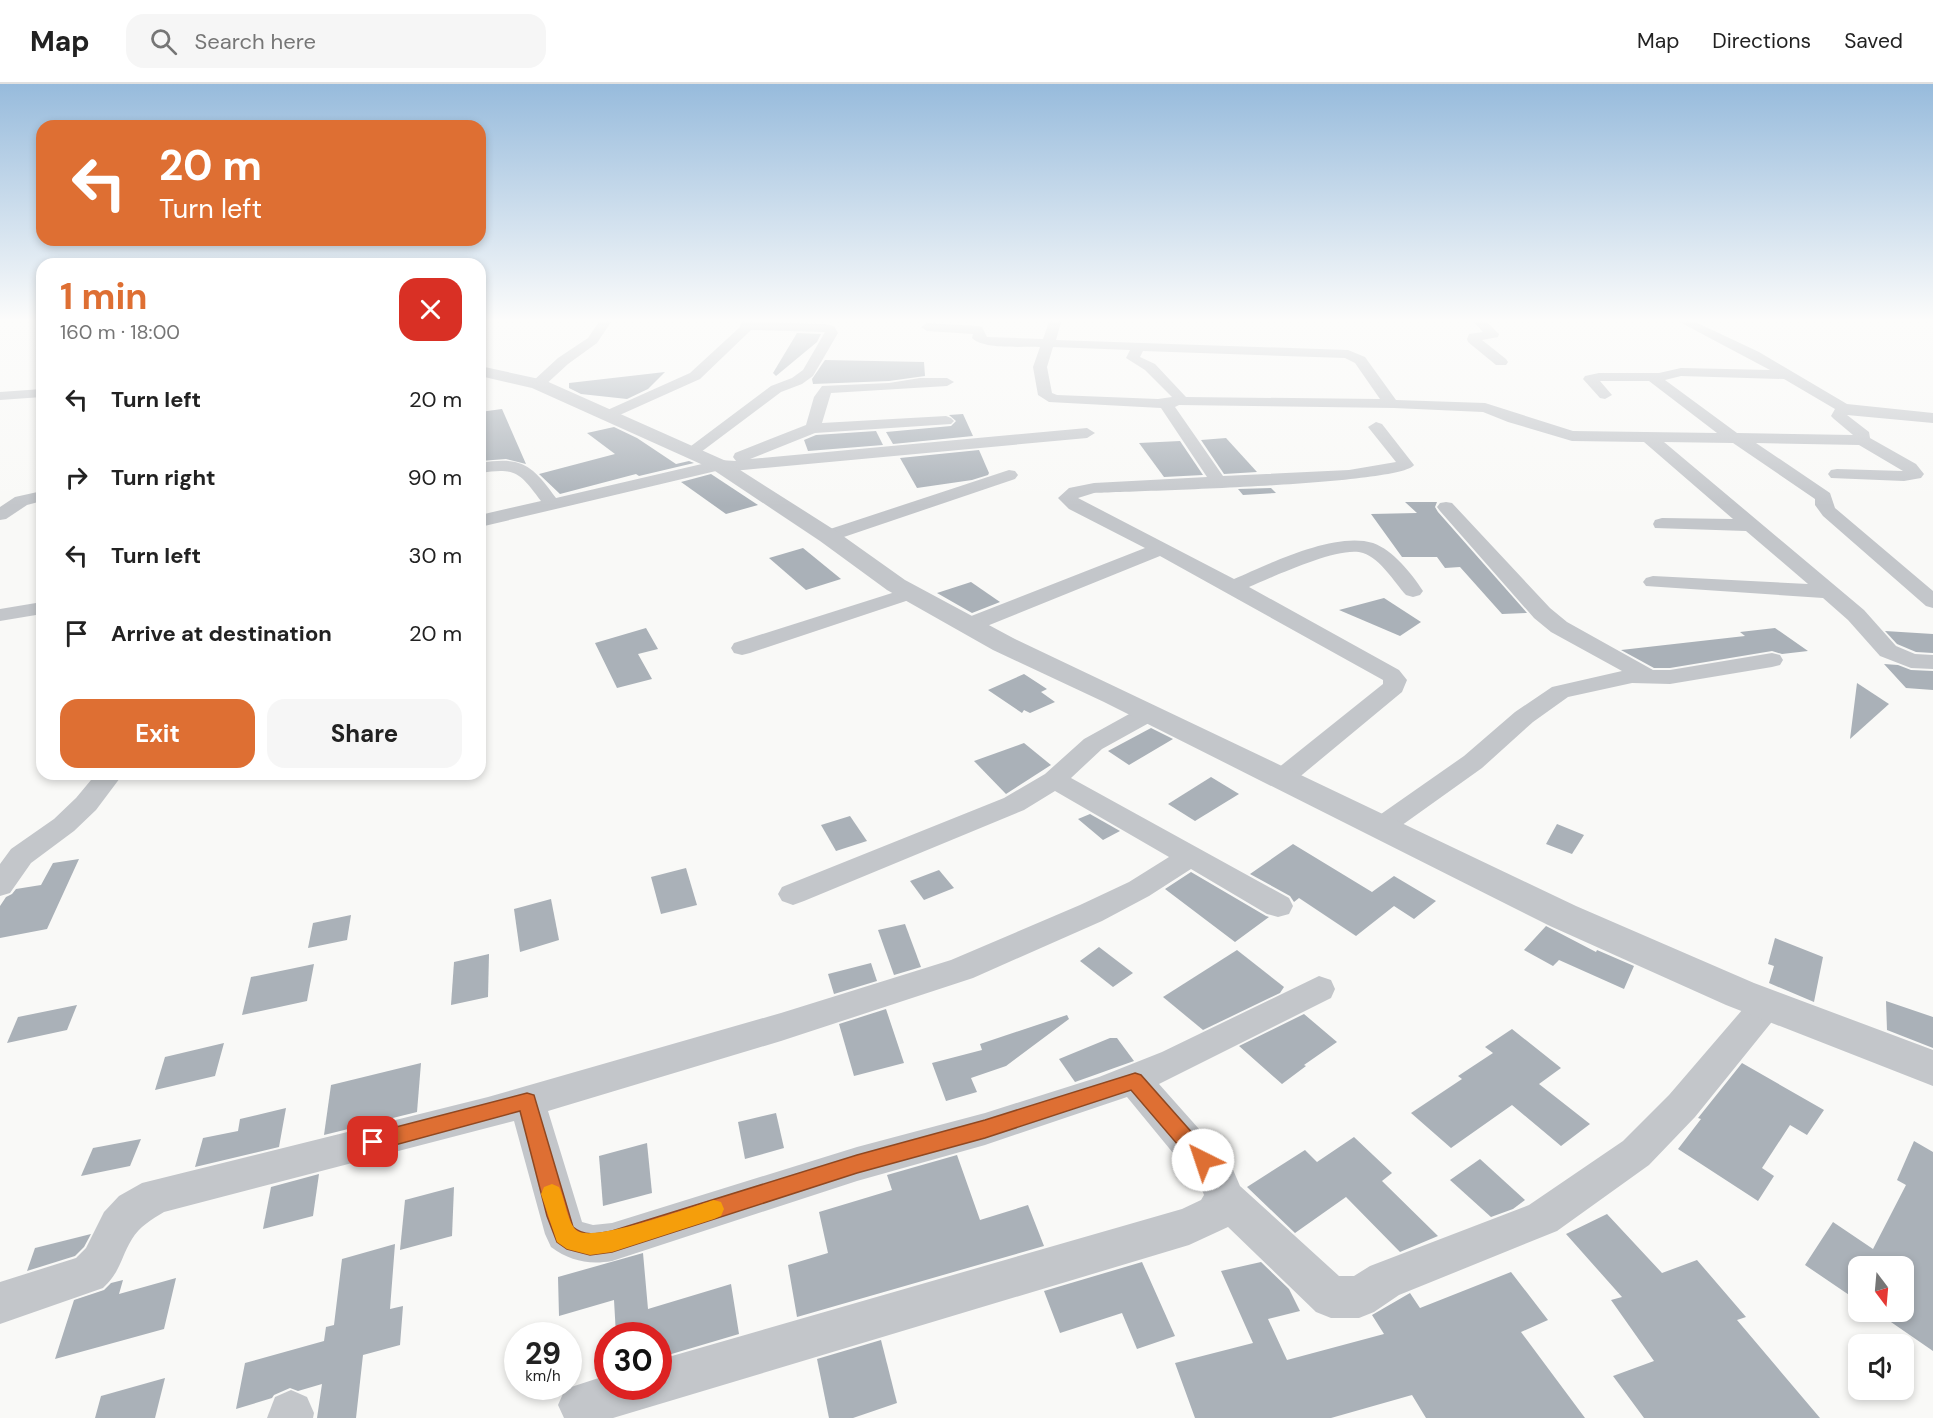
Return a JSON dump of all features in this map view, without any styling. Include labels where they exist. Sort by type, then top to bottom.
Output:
[{"type":"street","points":[[526,381],[538,384],[720,466],[828,536],[910,593],[1003,644],[1563,916],[1767,1004],[1933,1068]]},
{"type":"street","points":[[538,384],[541,381]]},
{"type":"street","points":[[608,415],[683,381]]},
{"type":"street","points":[[691,452],[776,389],[796,381]]},
{"type":"street","points":[[1043,381],[1045,395],[1048,397],[1169,402],[1394,404],[1485,408],[1513,419],[1572,436],[1862,440],[1910,468],[1915,474],[1904,476],[1837,474]]},
{"type":"street","points":[[1166,381],[1177,391],[1169,402]]},
{"type":"street","points":[[1374,381],[1389,402],[1394,404]]},
{"type":"street","points":[[1592,381],[1605,395]]},
{"type":"street","points":[[1658,381],[1732,437],[1740,440],[1824,497],[1824,506],[1829,512],[1933,602]]},
{"type":"street","points":[[1797,381],[1843,408],[1865,412],[1931,415]]},
{"type":"street","points":[[813,428],[821,397],[827,389],[947,382]]},
{"type":"street","points":[[0,396],[36,393]]},
{"type":"street","points":[[1169,402],[1218,481]]},
{"type":"street","points":[[1843,408],[1839,416],[1863,435],[1862,440]]},
{"type":"street","points":[[720,466],[813,428],[946,422]]},
{"type":"street","points":[[1282,778],[1394,687],[1395,680],[1376,666],[1075,505],[1067,498],[1068,495],[1103,487],[1349,475],[1406,465],[1376,427]]},
{"type":"street","points":[[486,519],[720,466],[1087,433]]},
{"type":"street","points":[[1647,436],[1856,615],[1888,651],[1911,661],[1933,662]]},
{"type":"street","points":[[486,467],[509,464],[526,470],[550,503]]},
{"type":"street","points":[[828,536],[1009,475]]},
{"type":"street","points":[[0,515],[21,501],[36,497]]},
{"type":"street","points":[[1446,507],[1542,613],[1559,627],[1648,676]]},
{"type":"street","points":[[1662,524],[1752,525]]},
{"type":"street","points":[[1232,587],[1304,559],[1355,546],[1365,547],[1379,555],[1413,591]]},
{"type":"street","points":[[969,626],[1161,549]]},
{"type":"street","points":[[1653,582],[1829,591]]},
{"type":"street","points":[[741,648],[910,593]]},
{"type":"street","points":[[4,618],[36,610]]},
{"type":"street","points":[[1381,827],[1473,762],[1552,696],[1632,675],[1698,674],[1772,660]]},
{"type":"street","points":[[793,894],[1014,804],[1054,780],[1093,744],[1149,713]]},
{"type":"street","points":[[0,886],[21,856],[63,825],[86,804],[105,780]]},
{"type":"street","points":[[1054,780],[1278,906]]},
{"type":"street","points":[[0,1303],[88,1274],[101,1262],[118,1225],[133,1209],[156,1196],[527,1101],[781,1027],[962,969],[1091,913],[1139,889],[1191,856]]},
{"type":"street","points":[[527,1101],[565,1234],[575,1242],[590,1245],[612,1242],[857,1164],[985,1129],[1135,1081],[1320,989]]},
{"type":"street","points":[[1135,1081],[1217,1177],[1225,1198],[1331,1297],[1359,1297],[1385,1280],[1544,1218],[1604,1177],[1636,1153],[1682,1106],[1767,1004]]},
{"type":"street","points":[[672,1378],[1189,1226],[1215,1213],[1225,1198]]},
{"type":"street","points":[[581,1405],[598,1400]]},
{"type":"building","points":[[656,381],[648,389],[627,399],[581,394],[569,388],[569,383]]},
{"type":"building","points":[[812,381],[883,381],[813,384]]},
{"type":"building","points":[[502,409],[526,464],[506,459],[486,461],[486,411]]},
{"type":"building","points":[[963,414],[973,436],[893,444],[886,432],[951,426],[956,421],[949,415]]},
{"type":"building","points":[[614,427],[637,438],[676,464],[689,461],[694,463],[639,476],[636,474],[560,494],[539,474],[615,454],[587,433]]},
{"type":"building","points":[[876,431],[883,445],[808,451],[804,440],[816,435]]},
{"type":"building","points":[[1226,438],[1257,472],[1224,474],[1201,440]]},
{"type":"building","points":[[1180,441],[1203,475],[1164,477],[1139,443]]},
{"type":"building","points":[[979,450],[988,475],[972,480],[917,488],[900,458]]},
{"type":"building","points":[[711,474],[758,505],[726,514],[681,482]]},
{"type":"building","points":[[1271,488],[1276,493],[1243,495],[1238,489]]},
{"type":"building","points":[[1405,502],[1437,502],[1435,507],[1438,512],[1527,613],[1502,614],[1460,567],[1445,568],[1437,557],[1402,557],[1371,514],[1417,513]]},
{"type":"building","points":[[803,548],[841,579],[806,590],[769,558]]},
{"type":"building","points":[[971,582],[1000,602],[972,613],[937,593]]},
{"type":"building","points":[[1384,598],[1421,622],[1400,636],[1339,610]]},
{"type":"building","points":[[646,628],[658,649],[638,654],[652,679],[617,688],[595,643]]},
{"type":"building","points":[[1775,628],[1808,651],[1782,654],[1772,651],[1670,668],[1654,668],[1621,650],[1745,636],[1740,632]]},
{"type":"building","points":[[1885,631],[1933,634],[1933,653],[1916,652],[1897,644]]},
{"type":"building","points":[[1884,664],[1898,665],[1911,670],[1933,671],[1933,690],[1906,688]]},
{"type":"building","points":[[1024,674],[1047,689],[1041,692],[1055,702],[1030,713],[1024,710],[1022,713],[988,690]]},
{"type":"building","points":[[1857,683],[1889,704],[1850,739]]},
{"type":"building","points":[[1151,728],[1173,739],[1129,765],[1108,751]]},
{"type":"building","points":[[1024,743],[1051,765],[1006,794],[974,761]]},
{"type":"building","points":[[1211,777],[1239,794],[1195,821],[1168,804]]},
{"type":"building","points":[[1090,814],[1120,831],[1103,840],[1078,819]]},
{"type":"building","points":[[850,816],[867,841],[836,851],[821,825]]},
{"type":"building","points":[[1557,824],[1584,835],[1572,854],[1546,844]]},
{"type":"building","points":[[1293,844],[1372,892],[1394,876],[1436,901],[1414,919],[1394,906],[1356,936],[1299,898],[1294,902],[1290,896],[1250,874]]},
{"type":"building","points":[[79,859],[47,929],[0,938],[0,906],[6,897],[16,889],[41,885],[53,863]]},
{"type":"building","points":[[686,868],[697,905],[661,914],[651,877]]},
{"type":"building","points":[[939,870],[954,888],[924,900],[910,881]]},
{"type":"building","points":[[1191,872],[1269,917],[1235,942],[1165,889]]},
{"type":"building","points":[[551,899],[559,940],[520,952],[514,909]]},
{"type":"building","points":[[351,915],[347,940],[308,948],[313,923]]},
{"type":"building","points":[[905,924],[921,967],[894,975],[878,930]]},
{"type":"building","points":[[1546,926],[1596,952],[1597,950],[1634,966],[1624,989],[1559,960],[1553,966],[1524,950]]},
{"type":"building","points":[[1775,938],[1823,957],[1814,1002],[1769,983],[1774,966],[1768,964]]},
{"type":"building","points":[[1099,947],[1133,973],[1113,987],[1080,961]]},
{"type":"building","points":[[1237,950],[1284,987],[1280,993],[1203,1030],[1163,997]]},
{"type":"building","points":[[489,954],[488,997],[451,1005],[454,962]]},
{"type":"building","points":[[871,963],[877,981],[834,994],[828,974]]},
{"type":"building","points":[[314,964],[307,1001],[242,1015],[251,977]]},
{"type":"building","points":[[1886,1001],[1933,1017],[1933,1048],[1887,1030]]},
{"type":"building","points":[[77,1005],[67,1030],[7,1043],[18,1017]]},
{"type":"building","points":[[886,1009],[904,1063],[854,1076],[839,1024]]},
{"type":"building","points":[[1304,1014],[1337,1042],[1282,1084],[1239,1046]]},
{"type":"building","points":[[1067,1015],[1069,1019],[1006,1066],[971,1078],[977,1092],[946,1101],[932,1063],[982,1050],[980,1044]]},
{"type":"building","points":[[1512,1029],[1561,1068],[1539,1084],[1590,1124],[1561,1146],[1512,1105],[1451,1148],[1411,1113],[1462,1079],[1458,1076],[1493,1053],[1485,1047]]},
{"type":"building","points":[[1110,1038],[1117,1038],[1134,1061],[1075,1082],[1059,1059]]},
{"type":"building","points":[[224,1043],[215,1076],[155,1090],[165,1057]]},
{"type":"building","points":[[421,1063],[417,1112],[324,1135],[331,1085]]},
{"type":"building","points":[[1742,1063],[1824,1110],[1807,1135],[1790,1125],[1762,1168],[1774,1176],[1758,1201],[1678,1149],[1701,1119],[1698,1118]]},
{"type":"building","points":[[286,1108],[279,1147],[195,1167],[203,1138],[238,1131],[240,1119]]},
{"type":"building","points":[[776,1113],[784,1148],[745,1159],[738,1122]]},
{"type":"building","points":[[1354,1137],[1392,1173],[1382,1181],[1438,1236],[1400,1252],[1346,1197],[1295,1233],[1247,1187],[1305,1150],[1317,1162]]},
{"type":"building","points":[[141,1139],[130,1166],[81,1176],[93,1148]]},
{"type":"building","points":[[1914,1141],[1933,1152],[1933,1351],[1914,1338],[1914,1334],[1908,1334],[1891,1322],[1914,1322],[1914,1256],[1848,1256],[1848,1294],[1805,1265],[1833,1222],[1873,1249],[1906,1185],[1897,1180]]},
{"type":"building","points":[[647,1143],[652,1193],[603,1206],[599,1156]]},
{"type":"building","points":[[957,1155],[980,1220],[1028,1205],[1044,1246],[797,1317],[788,1265],[828,1253],[819,1212],[892,1190],[887,1175]]},
{"type":"building","points":[[1480,1159],[1525,1200],[1513,1209],[1491,1217],[1450,1180]]},
{"type":"building","points":[[319,1174],[313,1216],[263,1229],[271,1187]]},
{"type":"building","points":[[454,1187],[452,1236],[400,1250],[405,1200]]},
{"type":"building","points":[[1607,1214],[1662,1273],[1697,1260],[1746,1317],[1737,1320],[1820,1418],[1644,1418],[1613,1376],[1654,1361],[1611,1300],[1622,1297],[1566,1234]]},
{"type":"building","points":[[91,1234],[84,1247],[75,1256],[27,1271],[35,1248]]},
{"type":"building","points":[[395,1244],[390,1309],[403,1306],[400,1345],[363,1355],[356,1418],[317,1418],[322,1384],[298,1391],[290,1388],[272,1398],[236,1409],[245,1363],[324,1341],[326,1327],[334,1325],[342,1259]]},
{"type":"building","points":[[643,1253],[648,1309],[731,1284],[739,1334],[672,1354],[672,1322],[615,1322],[614,1300],[559,1316],[558,1277]]},
{"type":"building","points":[[1142,1262],[1175,1336],[1137,1349],[1122,1313],[1060,1333],[1044,1291]]},
{"type":"building","points":[[1261,1262],[1289,1289],[1300,1311],[1268,1319],[1287,1360],[1384,1334],[1372,1315],[1410,1293],[1420,1308],[1511,1272],[1548,1320],[1521,1332],[1585,1418],[1426,1418],[1412,1395],[1331,1418],[1195,1418],[1175,1363],[1253,1343],[1221,1271]]},
{"type":"building","points":[[176,1278],[164,1329],[55,1359],[74,1300],[104,1290],[111,1283],[123,1280],[119,1294]]},
{"type":"building","points":[[881,1340],[897,1403],[853,1418],[829,1418],[817,1359]]},
{"type":"building","points":[[165,1378],[155,1418],[95,1418],[101,1396]]},
{"type":"slow traffic","points":[[552,1194],[565,1234],[575,1242],[590,1245],[612,1242],[714,1209]]},
{"type":"route","points":[[373,1142],[527,1101],[565,1234],[575,1242],[590,1245],[612,1242],[857,1164],[985,1129],[1135,1081],[1203,1160]]}]
